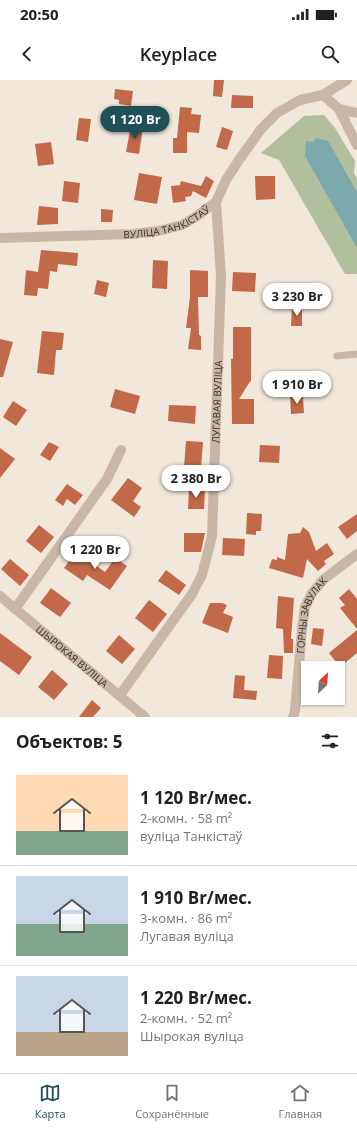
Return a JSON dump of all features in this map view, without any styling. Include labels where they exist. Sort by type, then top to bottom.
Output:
[{"type":"street","name":"ВУЛІЦА ТАНКІСТАЎ","points":[[0,238],[118,235],[158,231],[182,225],[216,202],[226,180],[239,160],[261,129],[277,113],[300,100],[323,95],[347,80]]},
{"type":"street","points":[[323,95],[339,109],[357,145]]},
{"type":"street","points":[[339,109],[357,113]]},
{"type":"street","name":"ЛУГАВАЯ ВУЛІЦА","points":[[120,695],[192,594],[202,575],[212,536],[221,276],[216,202]]},
{"type":"street","points":[[15,609],[107,479],[121,450]]},
{"type":"street","name":"ГОРНЫ ЗАВУЛАК","points":[[293,717],[295,711],[305,607],[312,594],[324,580],[357,554]]},
{"type":"street","name":"ШЫРОКАЯ ВУЛІЦА","points":[[0,596],[145,717]]},
{"type":"lane","points":[[337,356],[357,354]]},
{"type":"green space","points":[[324,115],[335,128],[355,161],[354,173],[357,179],[357,274],[345,274],[279,160],[261,153],[304,116]]},
{"type":"water","points":[[316,138],[328,141],[357,192],[357,248],[305,156],[306,141],[313,142]]},
{"type":"building","points":[[214,80],[224,80],[222,97],[213,96]]},
{"type":"building","points":[[115,89],[133,91],[131,106],[119,104],[119,100],[114,99]]},
{"type":"building","points":[[232,95],[253,96],[253,108],[231,108]]},
{"type":"building","points":[[180,107],[192,108],[191,114],[201,115],[199,133],[187,132],[187,153],[173,153],[173,138],[177,138]]},
{"type":"building","points":[[79,118],[91,119],[88,142],[76,140]]},
{"type":"building","points":[[131,125],[143,127],[139,154],[126,152]]},
{"type":"building","points":[[222,127],[233,131],[227,150],[216,147]]},
{"type":"building","points":[[51,142],[54,164],[38,166],[35,144]]},
{"type":"building","points":[[139,173],[162,177],[157,204],[134,200]]},
{"type":"building","points":[[206,176],[214,181],[206,198],[193,191],[191,196],[185,197],[186,201],[173,203],[171,186],[181,185],[181,181],[201,186]]},
{"type":"building","points":[[255,176],[275,176],[275,199],[256,200]]},
{"type":"building","points":[[64,181],[80,183],[78,203],[62,201]]},
{"type":"building","points":[[39,206],[58,208],[58,224],[37,225]]},
{"type":"building","points":[[101,209],[113,210],[112,222],[101,222]]},
{"type":"building","points":[[41,250],[78,253],[77,266],[58,264],[57,272],[50,271],[48,289],[38,288],[37,296],[24,295],[26,270],[38,272]]},
{"type":"building","points":[[153,260],[168,261],[167,289],[152,288]]},
{"type":"building","points":[[190,270],[208,271],[208,297],[198,297],[201,350],[188,349],[191,328],[186,328],[190,297]]},
{"type":"building","points":[[233,272],[256,273],[255,292],[232,291]]},
{"type":"building","points":[[97,280],[109,283],[106,297],[94,294]]},
{"type":"building","points":[[292,307],[302,307],[302,326],[291,326]]},
{"type":"building","points":[[233,327],[251,327],[251,380],[239,399],[254,399],[254,424],[232,424],[231,359],[233,359]]},
{"type":"building","points":[[42,331],[64,333],[62,350],[56,350],[54,375],[37,373]]},
{"type":"building","points":[[0,339],[13,342],[3,377],[0,377]]},
{"type":"building","points":[[115,389],[140,396],[135,414],[110,407]]},
{"type":"building","points":[[290,397],[303,397],[304,413],[291,414]]},
{"type":"building","points":[[13,401],[27,410],[16,426],[3,417]]},
{"type":"building","points":[[169,405],[196,406],[195,424],[168,421]]},
{"type":"building","points":[[186,441],[203,442],[201,468],[184,467]]},
{"type":"building","points":[[49,442],[59,447],[50,461],[40,455]]},
{"type":"building","points":[[260,445],[280,446],[279,463],[259,462]]},
{"type":"building","points":[[0,448],[15,459],[0,478]]},
{"type":"building","points":[[128,478],[142,488],[133,501],[141,507],[134,517],[111,500]]},
{"type":"building","points":[[67,484],[83,495],[75,505],[67,499],[63,506],[55,500]]},
{"type":"building","points":[[189,488],[205,489],[204,509],[188,509]]},
{"type":"building","points":[[247,513],[262,514],[261,531],[256,531],[256,535],[246,534]]},
{"type":"building","points":[[357,514],[357,531],[347,539],[338,527]]},
{"type":"building","points":[[39,525],[54,537],[41,553],[26,541]]},
{"type":"building","points":[[303,527],[309,532],[316,551],[327,543],[334,554],[324,561],[326,564],[318,571],[307,559],[303,578],[269,568],[272,559],[277,560],[277,557],[285,560],[288,534],[300,533]]},
{"type":"building","points":[[184,533],[205,533],[201,552],[184,552]]},
{"type":"building","points":[[223,538],[245,539],[244,556],[222,555]]},
{"type":"building","points":[[76,551],[105,572],[115,558],[127,566],[110,590],[87,575],[83,581],[64,568]]},
{"type":"building","points":[[10,559],[29,575],[20,586],[1,569]]},
{"type":"building","points":[[166,570],[186,585],[179,595],[158,581]]},
{"type":"building","points":[[51,588],[71,603],[60,617],[40,603]]},
{"type":"building","points":[[349,589],[357,599],[357,629],[340,608],[345,605],[339,598]]},
{"type":"building","points":[[278,596],[294,598],[291,639],[293,639],[293,653],[284,653],[283,629],[276,628]]},
{"type":"building","points":[[149,600],[167,614],[153,632],[135,618]]},
{"type":"building","points":[[210,603],[222,603],[227,605],[223,613],[233,617],[228,633],[202,623]]},
{"type":"building","points":[[313,628],[324,629],[322,646],[311,644]]},
{"type":"building","points":[[357,630],[357,653],[345,663],[345,661],[335,661],[329,653]]},
{"type":"building","points":[[0,633],[32,657],[19,675],[0,661]]},
{"type":"building","points":[[119,635],[135,649],[122,664],[106,651]]},
{"type":"building","points":[[269,655],[283,656],[282,679],[267,678]]},
{"type":"building","points":[[52,670],[68,684],[54,700],[38,687]]},
{"type":"building","points":[[235,675],[245,676],[244,690],[257,691],[256,700],[233,698]]},
{"type":"building","points":[[92,700],[101,708],[93,717],[79,717]]}]
